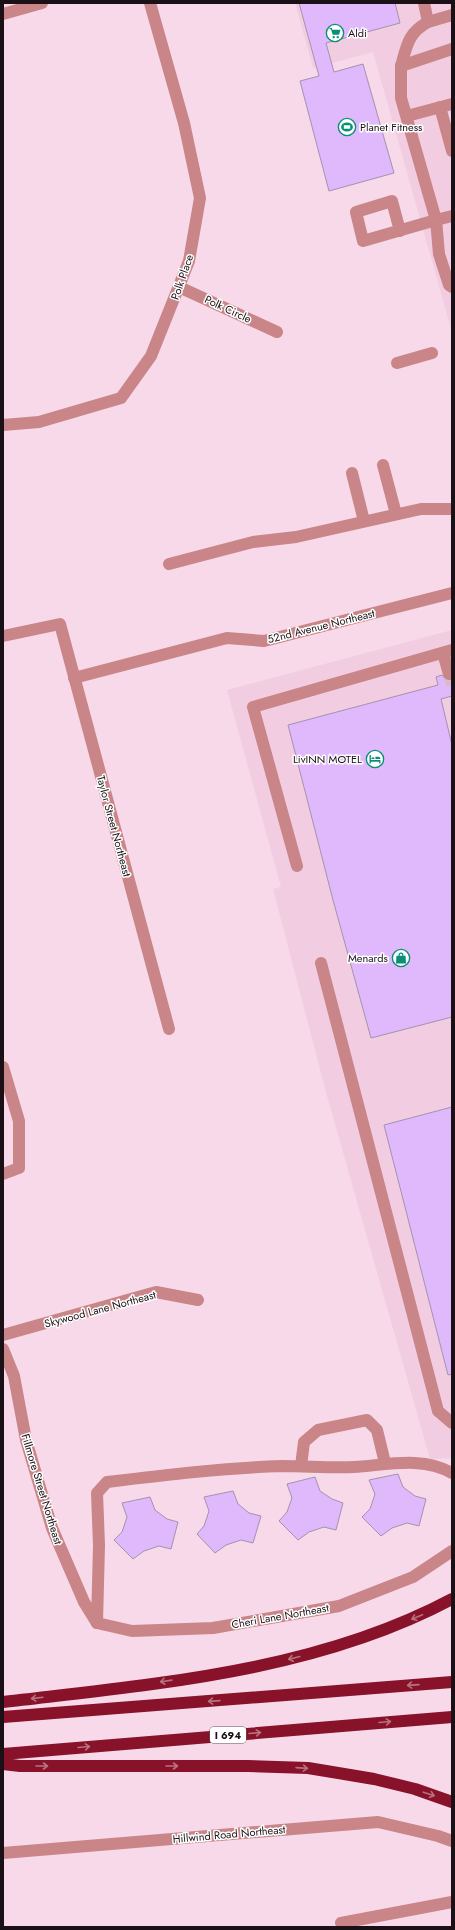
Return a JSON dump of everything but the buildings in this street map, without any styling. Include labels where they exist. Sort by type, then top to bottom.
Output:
[{"type":"highway","points":[[3,1702],[119,1688],[274,1663],[358,1640],[422,1615],[452,1599]]},
{"type":"highway","points":[[3,1717],[452,1682]]},
{"type":"highway","name":"I 694","points":[[3,1754],[452,1717]]},
{"type":"highway","points":[[3,1764],[20,1766],[255,1766],[308,1768],[374,1779],[452,1802]]},
{"type":"street","points":[[3,14],[42,3]]},
{"type":"street","name":"Polk Place","points":[[3,425],[39,422],[121,398],[151,356],[189,261],[200,198],[184,123],[150,3]]},
{"type":"street","points":[[424,3],[428,22]]},
{"type":"street","points":[[452,15],[428,22],[417,28],[407,44],[401,66],[401,98],[436,220],[439,254],[449,285],[452,287]]},
{"type":"street","points":[[401,66],[452,49]]},
{"type":"street","points":[[406,116],[452,104]]},
{"type":"street","points":[[440,107],[452,151]]},
{"type":"street","points":[[400,231],[452,216]]},
{"type":"street","name":"Polk Circle","points":[[179,286],[277,332]]},
{"type":"street","points":[[397,363],[432,353]]},
{"type":"street","points":[[383,465],[396,514]]},
{"type":"street","points":[[352,473],[364,521]]},
{"type":"street","points":[[168,564],[253,542],[296,537],[421,508],[452,509]]},
{"type":"street","name":"52nd Avenue Northeast","points":[[74,678],[227,638],[264,641],[452,592]]},
{"type":"street","name":"Taylor Street Northeast","points":[[3,636],[60,624],[169,1029]]},
{"type":"street","points":[[298,866],[253,707],[448,651],[449,674]]},
{"type":"street","points":[[321,963],[438,1411],[452,1423]]},
{"type":"street","points":[[3,1067],[19,1121],[19,1168],[3,1174]]},
{"type":"street","name":"Skywood Lane Northeast","points":[[3,1335],[156,1292],[198,1300]]},
{"type":"street","name":"Fillmore Street Northeast","points":[[3,1349],[8,1378],[52,1528],[84,1602],[97,1622]]},
{"type":"street","points":[[301,1466],[304,1442],[318,1430],[367,1420],[377,1430],[385,1463]]},
{"type":"street","points":[[97,1622],[99,1545],[97,1493],[107,1482],[170,1475],[301,1466],[354,1467],[397,1462],[441,1466],[452,1472]]},
{"type":"street","name":"Cheri Lane Northeast","points":[[97,1622],[132,1631],[213,1628],[339,1606],[413,1577],[452,1551]]},
{"type":"street","name":"Hillwind Road Northeast","points":[[3,1853],[378,1822],[438,1836],[452,1841]]},
{"type":"street","points":[[341,1923],[452,1902]]},
{"type":"shaded area","points":[[295,3],[452,3],[452,332],[373,52],[313,68]]},
{"type":"shaded area","points":[[452,630],[452,1458],[430,1459],[327,1096],[273,889],[281,887],[227,690]]},
{"type":"tunnel","points":[[449,674],[452,685]]},
{"type":"place","name":"Aldi","points":[[335,33]]},
{"type":"place","name":"Planet Fitness","points":[[347,127]]},
{"type":"place","name":"LivINN MOTEL","points":[[375,759]]},
{"type":"place","name":"Menards","points":[[401,958]]}]
